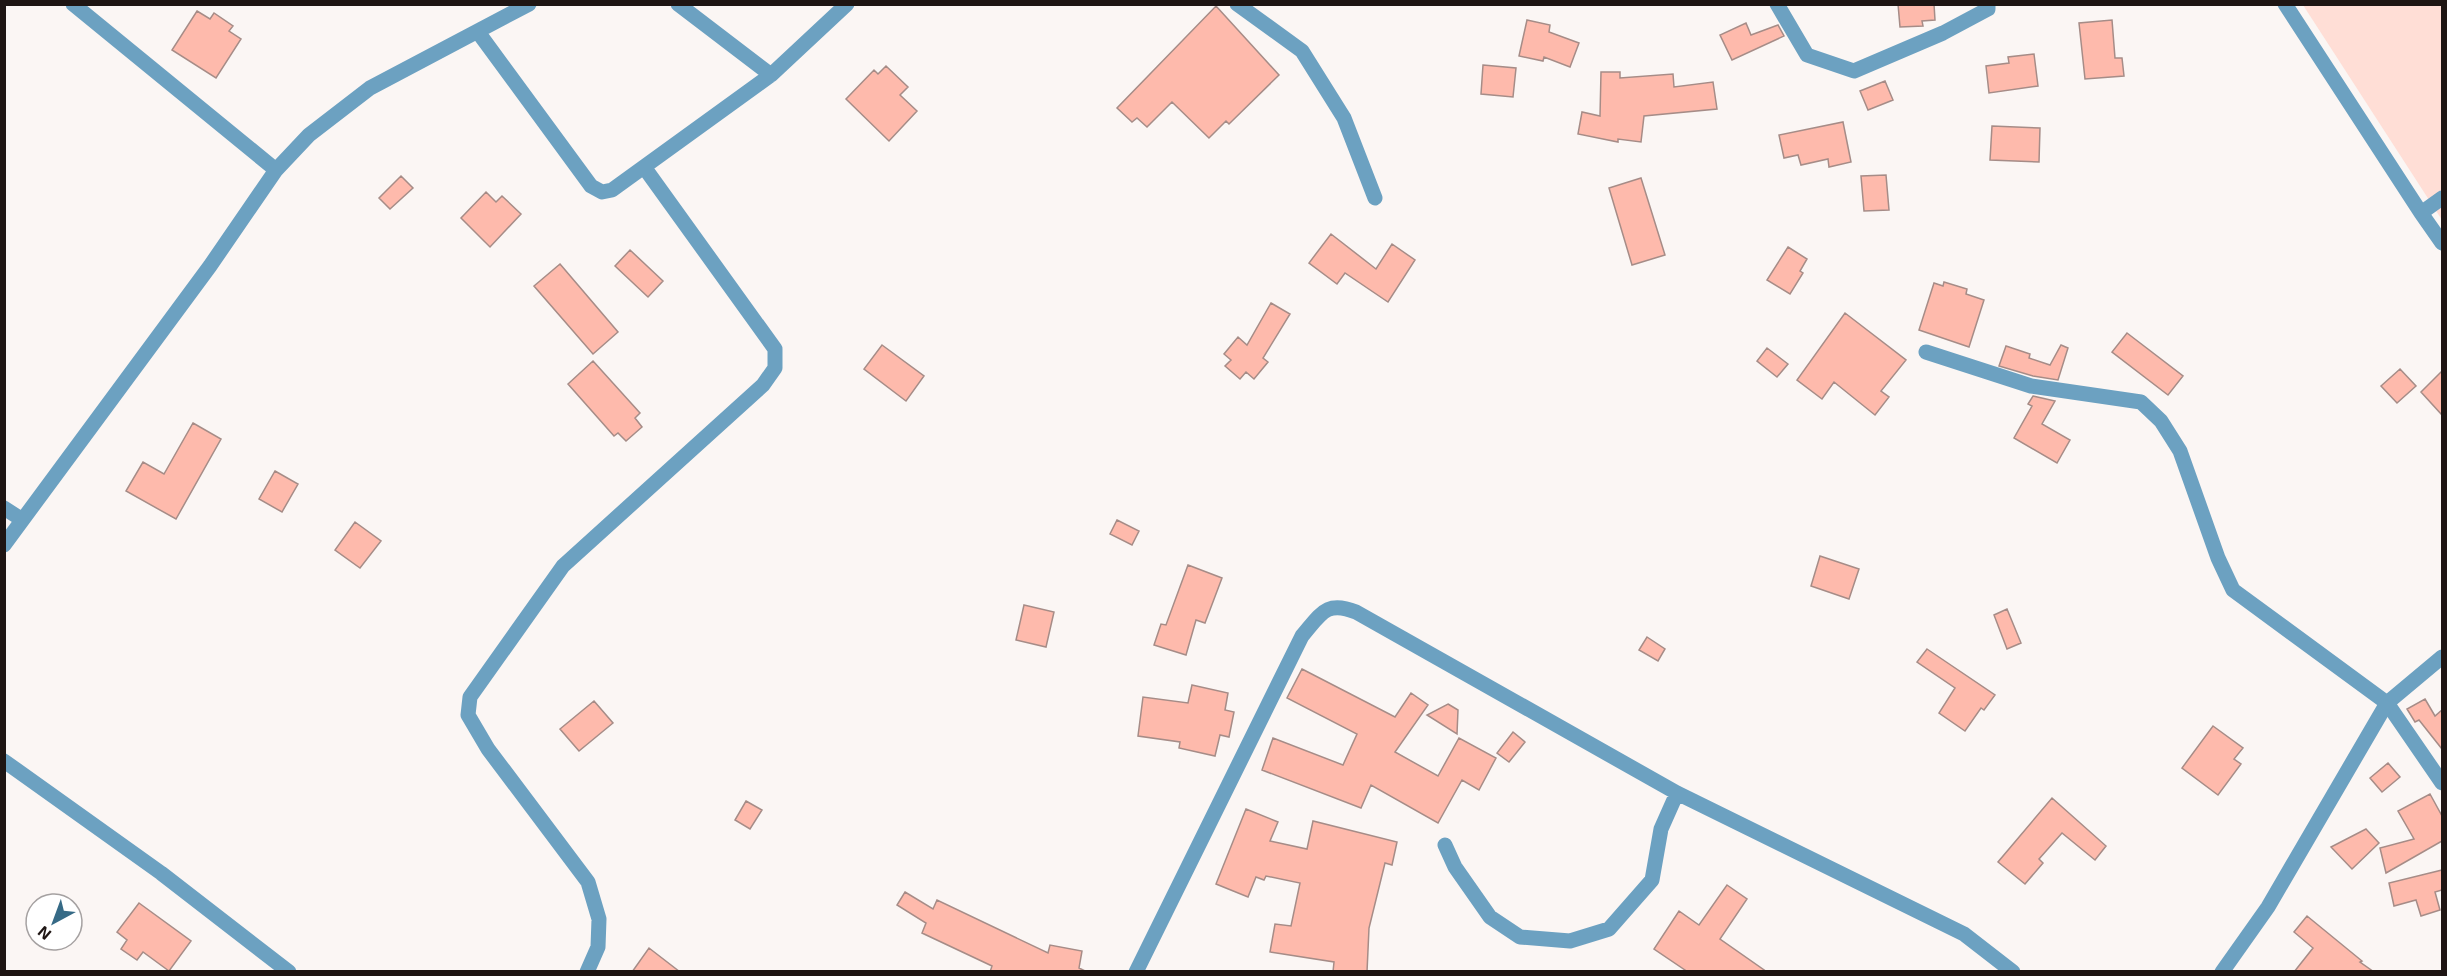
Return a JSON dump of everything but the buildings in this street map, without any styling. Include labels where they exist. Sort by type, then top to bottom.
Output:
[{"type":"street","points":[[72,4],[276,170]]},
{"type":"street","points":[[4,545],[210,266],[276,170],[309,135],[370,88],[529,4]]},
{"type":"street","points":[[678,4],[771,75]]},
{"type":"street","points":[[478,32],[591,186],[602,192],[612,190],[771,75],[846,4]]},
{"type":"street","points":[[1237,4],[1302,51],[1344,118],[1375,198]]},
{"type":"street","points":[[1777,4],[1806,56],[1854,71],[1943,33],[1988,9],[1988,4]]},
{"type":"street","points":[[2285,4],[2442,243]]},
{"type":"street","points":[[587,972],[598,948],[599,920],[588,882],[488,749],[468,715],[470,697],[563,566],[709,436],[763,385],[775,368],[775,349],[644,167]]},
{"type":"street","points":[[2421,213],[2442,198]]},
{"type":"street","points":[[1926,352],[2031,386],[2141,402],[2161,421],[2180,451],[2218,558],[2233,590],[2387,703],[2442,783]]},
{"type":"street","points":[[4,508],[21,519]]},
{"type":"street","points":[[1136,972],[1302,636],[1325,609],[1341,606],[1356,612],[1677,793],[1964,934],[2013,972]]},
{"type":"street","points":[[2222,972],[2268,907],[2387,703],[2442,657]]},
{"type":"street","points":[[4,761],[161,873],[289,972]]},
{"type":"street","points":[[1445,845],[1455,867],[1490,916],[1520,937],[1570,941],[1609,929],[1652,880],[1661,829],[1677,793]]},
{"type":"shaded area","points":[[2303,5],[2442,5],[2442,220]]}]
